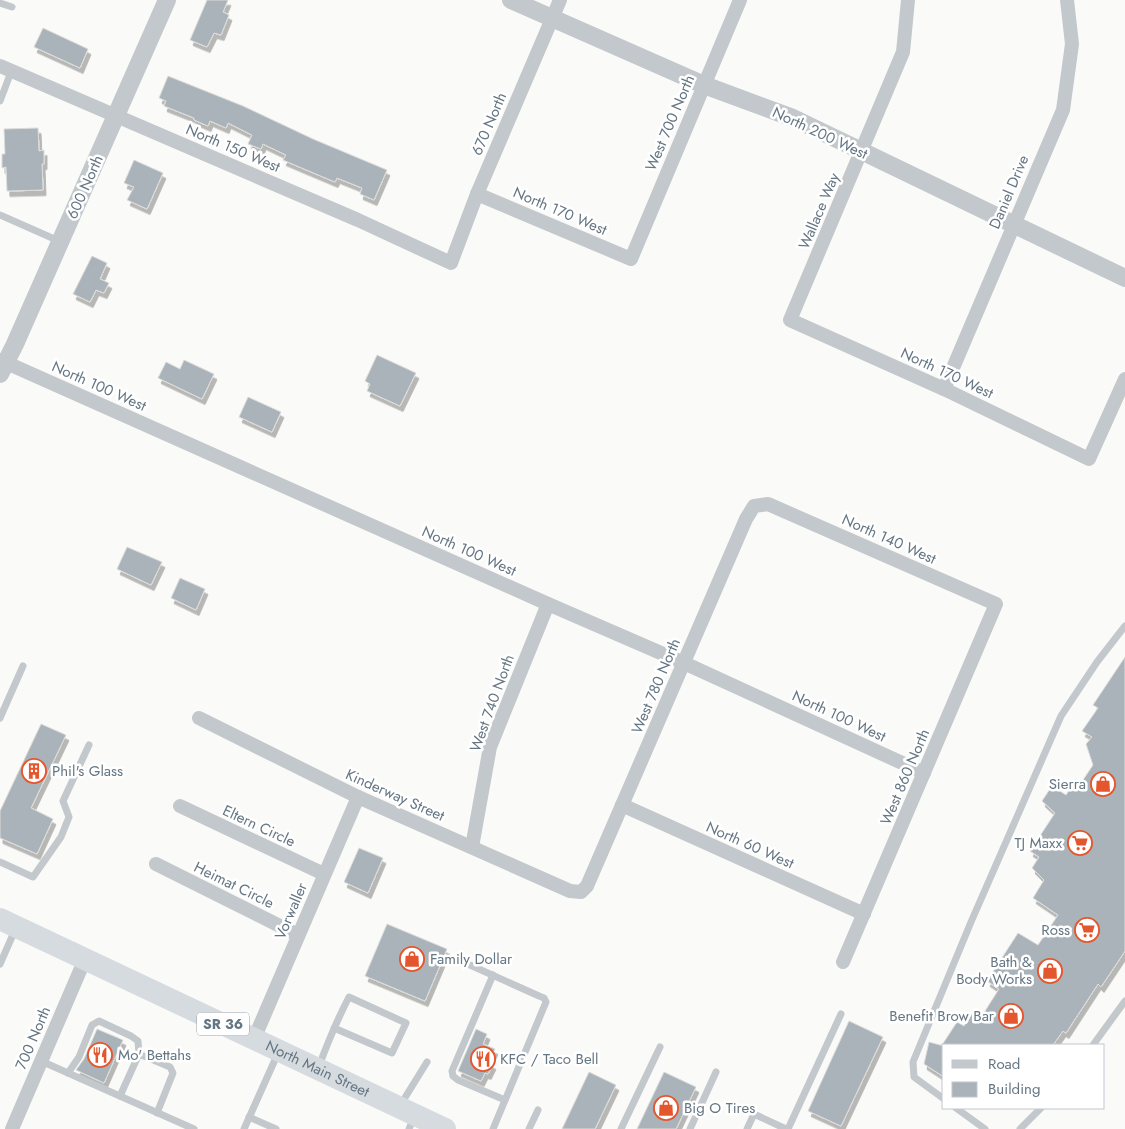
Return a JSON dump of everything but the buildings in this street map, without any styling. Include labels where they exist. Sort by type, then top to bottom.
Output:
[{"type":"highway","name":"North Main Street","points":[[8,923],[279,1050],[408,1117],[445,1129]]},
{"type":"street","name":"600 North","points":[[2,365],[16,344],[167,0]]},
{"type":"street","name":"North 200 West","points":[[511,0],[704,85],[793,118],[1125,278]]},
{"type":"street","name":"670 North","points":[[451,263],[477,194],[560,0]]},
{"type":"street","name":"West 700 North","points":[[630,259],[740,0]]},
{"type":"street","name":"Wallace Way","points":[[790,320],[903,52],[908,0]]},
{"type":"street","name":"Daniel Drive","points":[[944,389],[1063,110],[1072,44],[1068,0]]},
{"type":"street","name":"North 150 West","points":[[6,69],[358,220],[451,263]]},
{"type":"street","name":"North 170 West","points":[[477,194],[630,259]]},
{"type":"street","name":"North 170 West","points":[[790,320],[944,389],[1089,459],[1125,379]]},
{"type":"street","name":"North 100 West","points":[[2,365],[684,663],[924,773]]},
{"type":"street","name":"North 140 West","points":[[768,504],[996,604]]},
{"type":"street","name":"West 780 North","points":[[581,892],[587,886],[746,519],[754,506],[768,504]]},
{"type":"street","name":"West 740 North","points":[[472,846],[490,747],[548,604]]},
{"type":"street","name":"West 860 North","points":[[843,962],[996,604]]},
{"type":"street","name":"Kinderway Street","points":[[199,718],[358,797],[472,846],[513,867],[570,891],[581,892]]},
{"type":"street","name":"Vorwaller","points":[[254,1038],[358,797]]},
{"type":"street","name":"North 60 West","points":[[622,805],[864,914]]},
{"type":"street","name":"Eltern Circle","points":[[180,806],[324,874]]},
{"type":"street","name":"Heimat Circle","points":[[156,864],[298,935]]},
{"type":"street","name":"700 North","points":[[12,1129],[85,959]]},
{"type":"lane","points":[[0,3],[12,7]]},
{"type":"lane","points":[[0,101],[6,69]]},
{"type":"lane","points":[[0,214],[61,242]]},
{"type":"lane","points":[[942,1097],[914,1077],[913,1062],[971,922],[1061,716],[1097,662],[1125,626]]},
{"type":"lane","points":[[0,718],[23,666]]},
{"type":"lane","points":[[0,862],[33,877],[64,831],[69,817],[63,801],[89,746]]},
{"type":"lane","points":[[0,964],[8,923]]},
{"type":"lane","points":[[470,964],[544,998],[546,1002],[493,1129]]},
{"type":"lane","points":[[492,975],[452,1071],[453,1076],[458,1080],[505,1100]]},
{"type":"lane","points":[[318,1069],[334,1028],[349,997],[406,1023],[392,1052],[334,1028]]},
{"type":"lane","points":[[1094,1044],[1125,1002]]},
{"type":"lane","points":[[747,1129],[754,1114],[787,1129],[841,1014]]},
{"type":"lane","points":[[68,1073],[79,1057],[92,1025],[99,1021],[138,1041],[140,1054],[120,1096]]},
{"type":"lane","points":[[621,1129],[660,1047]]},
{"type":"lane","points":[[244,1129],[279,1050]]},
{"type":"lane","points":[[140,1054],[170,1067],[173,1073],[157,1112]]},
{"type":"lane","points":[[41,1061],[194,1129]]},
{"type":"lane","points":[[408,1117],[427,1062]]},
{"type":"lane","points":[[690,1129],[716,1072]]},
{"type":"lane","points":[[957,1109],[986,1129]]},
{"type":"lane","points":[[1020,1129],[1040,1109]]},
{"type":"lane","points":[[529,1129],[538,1110]]},
{"type":"lane","points":[[249,1117],[276,1129]]},
{"type":"place","name":"Phil's Glass","points":[[34,771]]},
{"type":"place","name":"Sierra","points":[[1103,784]]},
{"type":"place","name":"TJ Maxx","points":[[1080,843]]},
{"type":"place","name":"Ross","points":[[1087,930]]},
{"type":"place","name":"Family Dollar","points":[[412,959]]},
{"type":"place","name":"Bath & Body Works","points":[[1050,971]]},
{"type":"place","name":"Benefit Brow Bar","points":[[1011,1016]]},
{"type":"place","name":"Mo' Bettahs","points":[[100,1055]]},
{"type":"place","name":"KFC / Taco Bell","points":[[483,1059]]},
{"type":"place","name":"Big O Tires","points":[[666,1108]]}]
